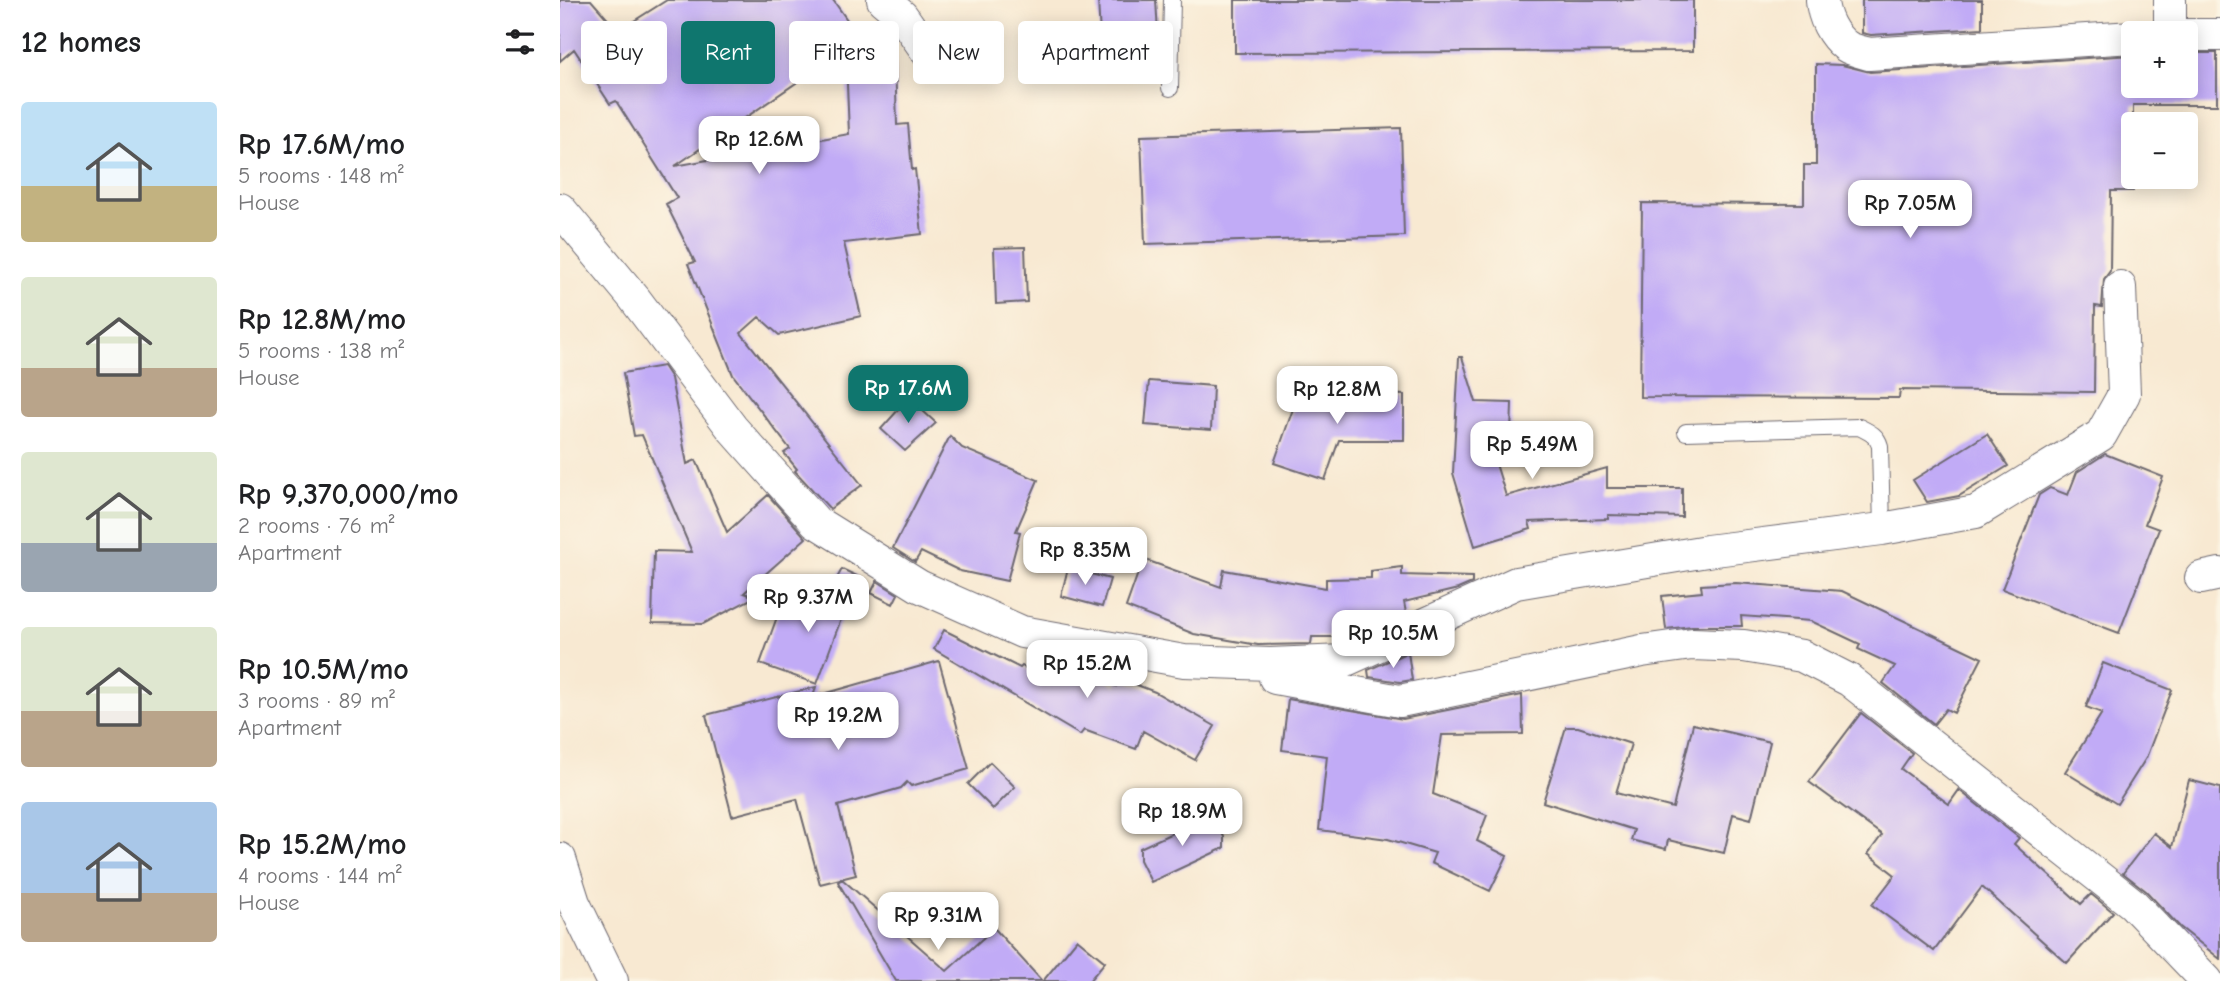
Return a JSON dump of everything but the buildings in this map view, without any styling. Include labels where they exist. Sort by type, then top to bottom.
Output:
[{"type":"street","points":[[883,0],[902,16],[913,32]]},
{"type":"street","points":[[1822,0],[1823,15],[1833,32],[1847,47],[1869,54],[2121,38]]},
{"type":"street","points":[[2170,0],[2171,21]]},
{"type":"street","points":[[2198,35],[2220,35]]},
{"type":"street","points":[[560,209],[634,298],[732,428],[816,522],[919,586],[1022,632],[1400,701],[1628,654],[1692,644],[1744,646],[1802,656],[1849,680],[2133,904],[2207,981]]},
{"type":"street","points":[[1184,662],[1344,662],[1516,583],[1707,551],[1882,529],[1976,512],[2101,435],[2124,394],[2120,287]]},
{"type":"street","points":[[560,859],[574,903],[612,981]]},
{"type":"lane","points":[[1170,88],[1172,0]]},
{"type":"lane","points":[[1686,432],[1859,427],[1870,432],[1878,438],[1880,446],[1882,529]]}]
